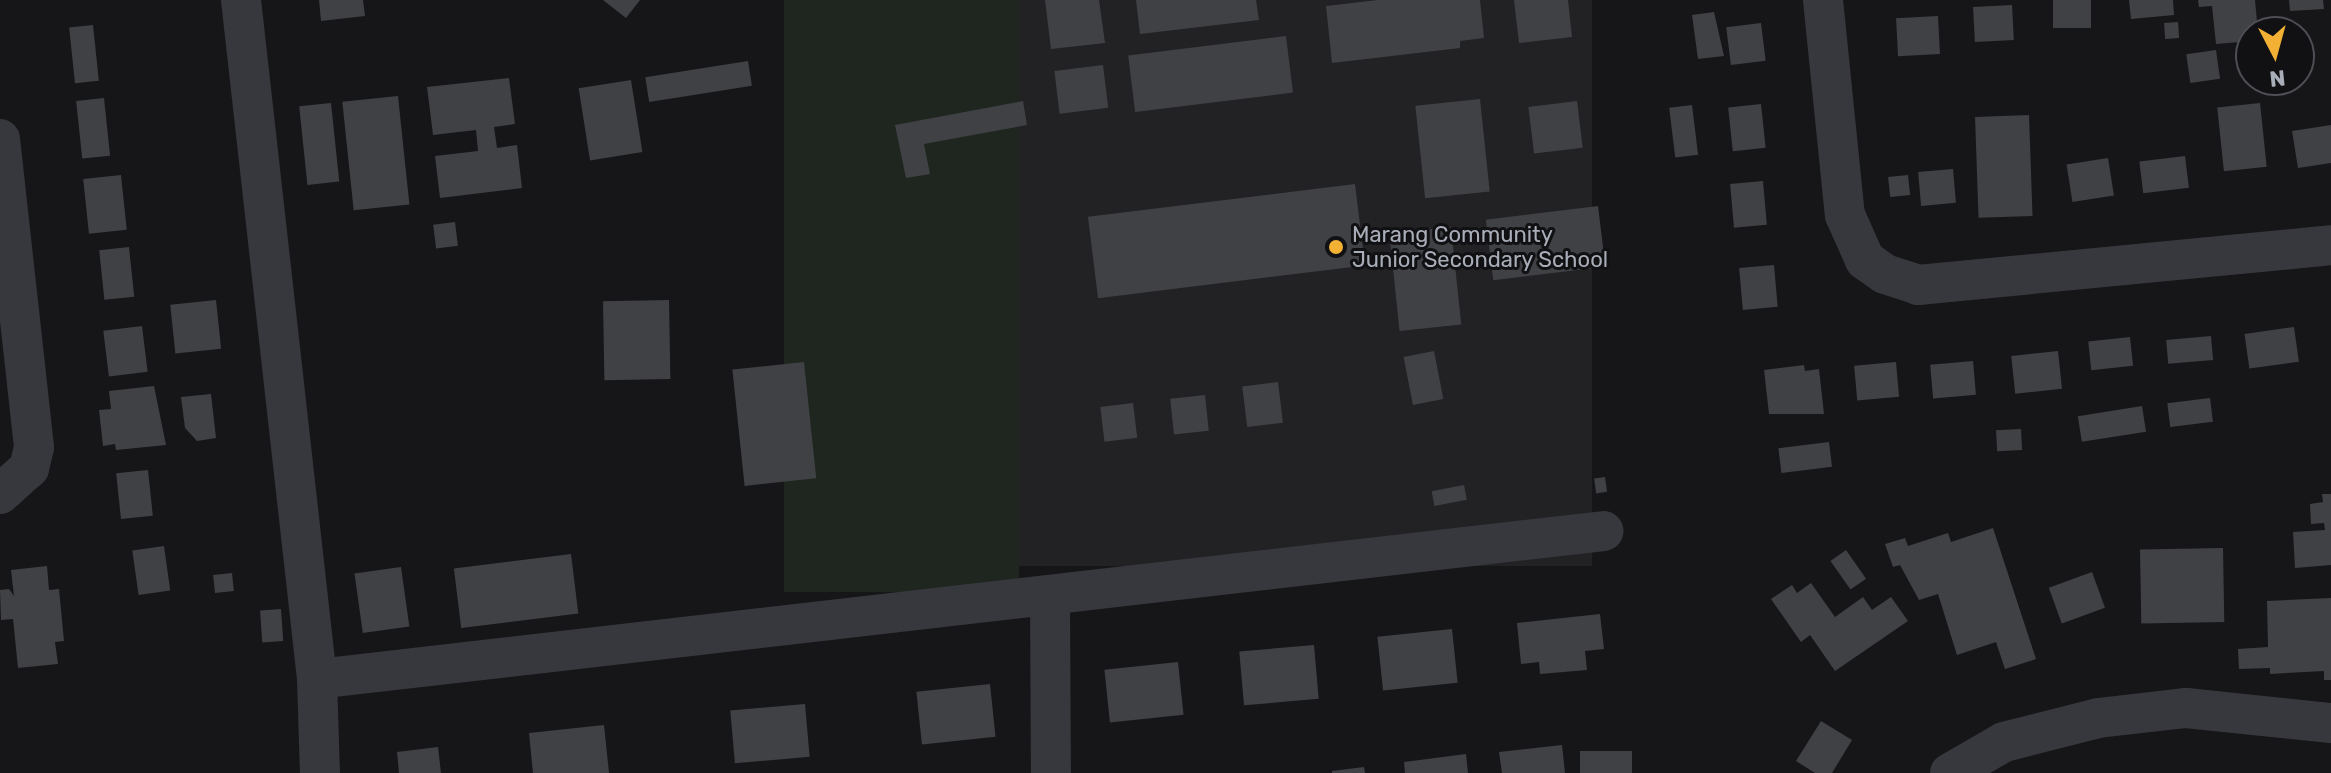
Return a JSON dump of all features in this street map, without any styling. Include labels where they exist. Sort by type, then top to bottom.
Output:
[{"type":"street","points":[[241,0],[317,679],[320,773]]},
{"type":"street","points":[[1823,0],[1845,215],[1865,260],[1885,274],[1918,285],[2331,245]]},
{"type":"street","points":[[0,139],[34,447],[29,468],[0,494]]},
{"type":"street","points":[[317,679],[1050,598],[1604,531]]},
{"type":"street","points":[[1050,598],[1051,773]]},
{"type":"street","points":[[1950,773],[2004,742],[2098,718],[2186,708],[2331,723]]},
{"type":"shaded area","points":[[784,0],[1019,0],[1019,592],[784,592]]},
{"type":"shaded area","name":"Marang Community Junior Secondary School","points":[[1019,0],[1592,0],[1592,566],[1019,566]]},
{"type":"building","points":[[319,0],[363,0],[365,16],[321,21]]},
{"type":"building","points":[[603,0],[640,0],[626,18]]},
{"type":"building","points":[[1045,0],[1099,0],[1105,43],[1051,49]]},
{"type":"building","points":[[1136,0],[1256,0],[1259,20],[1140,34]]},
{"type":"building","points":[[1378,0],[1480,0],[1484,38],[1460,41],[1460,48],[1332,63],[1326,6]]},
{"type":"building","points":[[1514,0],[1568,0],[1572,37],[1519,43]]},
{"type":"building","points":[[2053,0],[2091,0],[2091,28],[2053,28]]},
{"type":"building","points":[[2129,0],[2173,0],[2174,15],[2131,19]]},
{"type":"building","points":[[2198,0],[2255,0],[2256,16],[2235,16],[2235,42],[2216,44],[2212,6],[2199,7]]},
{"type":"building","points":[[2289,0],[2323,0],[2324,9],[2290,11]]},
{"type":"building","points":[[2012,5],[2014,40],[1975,42],[1973,7]]},
{"type":"building","points":[[1714,12],[1724,56],[1698,59],[1692,15]]},
{"type":"building","points":[[1938,16],[1940,54],[1898,56],[1896,18]]},
{"type":"building","points":[[2178,22],[2179,38],[2165,39],[2164,23]]},
{"type":"building","points":[[1761,23],[1766,61],[1731,65],[1726,27]]},
{"type":"building","points":[[93,25],[99,81],[75,83],[69,28]]},
{"type":"building","points":[[1286,36],[1293,93],[1135,112],[1128,55]]},
{"type":"building","points":[[2216,50],[2220,79],[2190,83],[2186,54]]},
{"type":"building","points":[[748,61],[752,86],[649,102],[645,77]]},
{"type":"building","points":[[1103,65],[1108,108],[1060,114],[1054,71]]},
{"type":"building","points":[[509,78],[515,124],[494,127],[497,148],[517,145],[522,188],[440,198],[435,156],[478,151],[476,130],[433,135],[427,87]]},
{"type":"building","points":[[631,80],[642,152],[590,160],[579,88]]},
{"type":"building","points":[[398,96],[409,204],[354,210],[342,102]]},
{"type":"building","points":[[104,98],[110,156],[82,159],[76,101]]},
{"type":"building","points":[[1480,99],[1490,191],[1425,198],[1415,106]]},
{"type":"building","points":[[1023,101],[1027,125],[924,144],[930,174],[906,178],[895,125]]},
{"type":"building","points":[[1577,101],[1583,148],[1534,154],[1528,107]]},
{"type":"building","points":[[331,103],[339,182],[307,185],[299,106]]},
{"type":"building","points":[[2260,103],[2267,167],[2224,171],[2217,107]]},
{"type":"building","points":[[1761,104],[1766,148],[1733,151],[1728,107]]},
{"type":"building","points":[[1692,105],[1698,155],[1675,157],[1669,108]]},
{"type":"building","points":[[2029,115],[2033,216],[1979,218],[1975,117]]},
{"type":"building","points":[[2331,125],[2331,163],[2298,168],[2292,131]]},
{"type":"building","points":[[2185,156],[2189,188],[2143,193],[2139,162]]},
{"type":"building","points":[[2108,158],[2114,196],[2072,202],[2067,165]]},
{"type":"building","points":[[1953,169],[1956,203],[1921,206],[1918,172]]},
{"type":"building","points":[[121,175],[127,230],[89,234],[83,179]]},
{"type":"building","points":[[1908,175],[1910,195],[1890,197],[1888,177]]},
{"type":"building","points":[[1763,181],[1767,225],[1734,228],[1730,184]]},
{"type":"building","points":[[1355,184],[1365,265],[1098,298],[1088,217]]},
{"type":"building","points":[[1598,206],[1605,267],[1493,280],[1486,220]]},
{"type":"building","points":[[455,222],[458,246],[436,249],[433,225]]},
{"type":"building","points":[[1451,227],[1461,324],[1400,331],[1389,233]]},
{"type":"building","points":[[129,247],[134,297],[104,300],[99,250]]},
{"type":"building","points":[[1774,265],[1778,307],[1743,310],[1739,268]]},
{"type":"building","points":[[216,300],[221,349],[175,354],[170,305]]},
{"type":"building","points":[[669,300],[670,379],[604,380],[603,301]]},
{"type":"building","points":[[142,326],[148,372],[109,376],[103,331]]},
{"type":"building","points":[[2294,327],[2299,362],[2249,369],[2244,334]]},
{"type":"building","points":[[2211,336],[2213,360],[2168,364],[2166,340]]},
{"type":"building","points":[[2130,337],[2133,366],[2091,370],[2088,341]]},
{"type":"building","points":[[1434,351],[1443,399],[1413,405],[1404,357]]},
{"type":"building","points":[[2058,351],[2062,389],[2015,394],[2011,356]]},
{"type":"building","points":[[1973,361],[1976,395],[1933,399],[1930,365]]},
{"type":"building","points":[[804,362],[816,478],[745,486],[732,370]]},
{"type":"building","points":[[1896,362],[1899,397],[1857,401],[1854,366]]},
{"type":"building","points":[[1804,365],[1805,371],[1819,369],[1824,414],[1769,414],[1764,370]]},
{"type":"building","points":[[1278,382],[1283,423],[1247,427],[1242,386]]},
{"type":"building","points":[[154,386],[166,445],[116,450],[115,444],[103,446],[99,410],[111,409],[109,391]]},
{"type":"building","points":[[211,394],[216,438],[197,441],[185,428],[181,397]]},
{"type":"building","points":[[1205,395],[1209,431],[1174,434],[1170,399]]},
{"type":"building","points":[[2210,398],[2213,422],[2170,427],[2167,403]]},
{"type":"building","points":[[1133,403],[1137,438],[1105,442],[1100,407]]},
{"type":"building","points":[[2142,406],[2146,432],[2082,442],[2078,416]]},
{"type":"building","points":[[2021,429],[2022,450],[1997,451],[1996,430]]},
{"type":"building","points":[[1829,442],[1832,467],[1781,473],[1778,448]]},
{"type":"building","points":[[148,470],[153,516],[121,519],[116,473]]},
{"type":"building","points":[[1605,477],[1607,492],[1596,493],[1594,479]]},
{"type":"building","points":[[1464,485],[1467,500],[1434,506],[1432,491]]},
{"type":"building","points":[[2322,494],[2331,494],[2331,565],[2295,568],[2293,532],[2325,530],[2324,523],[2311,524],[2310,504],[2323,502]]},
{"type":"building","points":[[1993,528],[2036,659],[2005,669],[1996,642],[1957,655],[1938,594],[1919,600],[1900,565],[1893,567],[1885,544],[1905,538],[1908,546],[1948,533],[1951,542]]},
{"type":"building","points":[[164,546],[170,591],[139,595],[132,550]]},
{"type":"building","points":[[2223,548],[2224,622],[2141,623],[2140,549]]},
{"type":"building","points":[[1846,550],[1866,579],[1851,590],[1830,561]]},
{"type":"building","points":[[571,554],[578,614],[461,628],[454,568]]},
{"type":"building","points":[[47,566],[49,590],[59,589],[64,641],[55,642],[58,664],[18,668],[13,619],[1,620],[0,590],[9,589],[14,596],[11,570]]},
{"type":"building","points":[[401,567],[409,626],[363,633],[354,574]]},
{"type":"building","points":[[2092,572],[2105,608],[2062,623],[2049,588]]},
{"type":"building","points":[[232,573],[234,591],[215,593],[213,575]]},
{"type":"building","points":[[1811,583],[1835,617],[1863,597],[1872,610],[1891,597],[1908,621],[1835,671],[1810,635],[1801,642],[1771,599],[1792,585],[1797,593]]},
{"type":"building","points":[[2331,598],[2331,680],[2324,680],[2324,671],[2270,674],[2270,668],[2239,669],[2238,649],[2268,647],[2267,601]]},
{"type":"building","points":[[281,609],[283,641],[262,642],[260,610]]},
{"type":"building","points":[[1600,614],[1604,649],[1585,651],[1587,670],[1540,674],[1539,662],[1521,664],[1517,623]]},
{"type":"building","points":[[1452,629],[1458,683],[1383,691],[1377,637]]},
{"type":"building","points":[[1314,645],[1319,699],[1244,705],[1239,652]]},
{"type":"building","points":[[1178,662],[1184,715],[1110,722],[1104,670]]},
{"type":"building","points":[[990,684],[996,737],[922,744],[916,692]]},
{"type":"building","points":[[805,704],[810,757],[735,763],[730,711]]},
{"type":"building","points":[[1821,721],[1852,740],[1832,773],[1815,773],[1796,761]]},
{"type":"building","points":[[604,725],[609,773],[533,773],[529,733]]},
{"type":"building","points":[[1562,745],[1565,773],[1502,773],[1499,752]]},
{"type":"building","points":[[438,747],[441,773],[399,773],[397,752]]},
{"type":"building","points":[[1580,751],[1632,751],[1632,773],[1580,773]]},
{"type":"building","points":[[1466,754],[1468,773],[1405,773],[1404,762]]},
{"type":"building","points":[[1364,767],[1365,773],[1332,773],[1332,771]]},
{"type":"place","name":"Marang Community Junior Secondary School","points":[[1336,247]]}]
